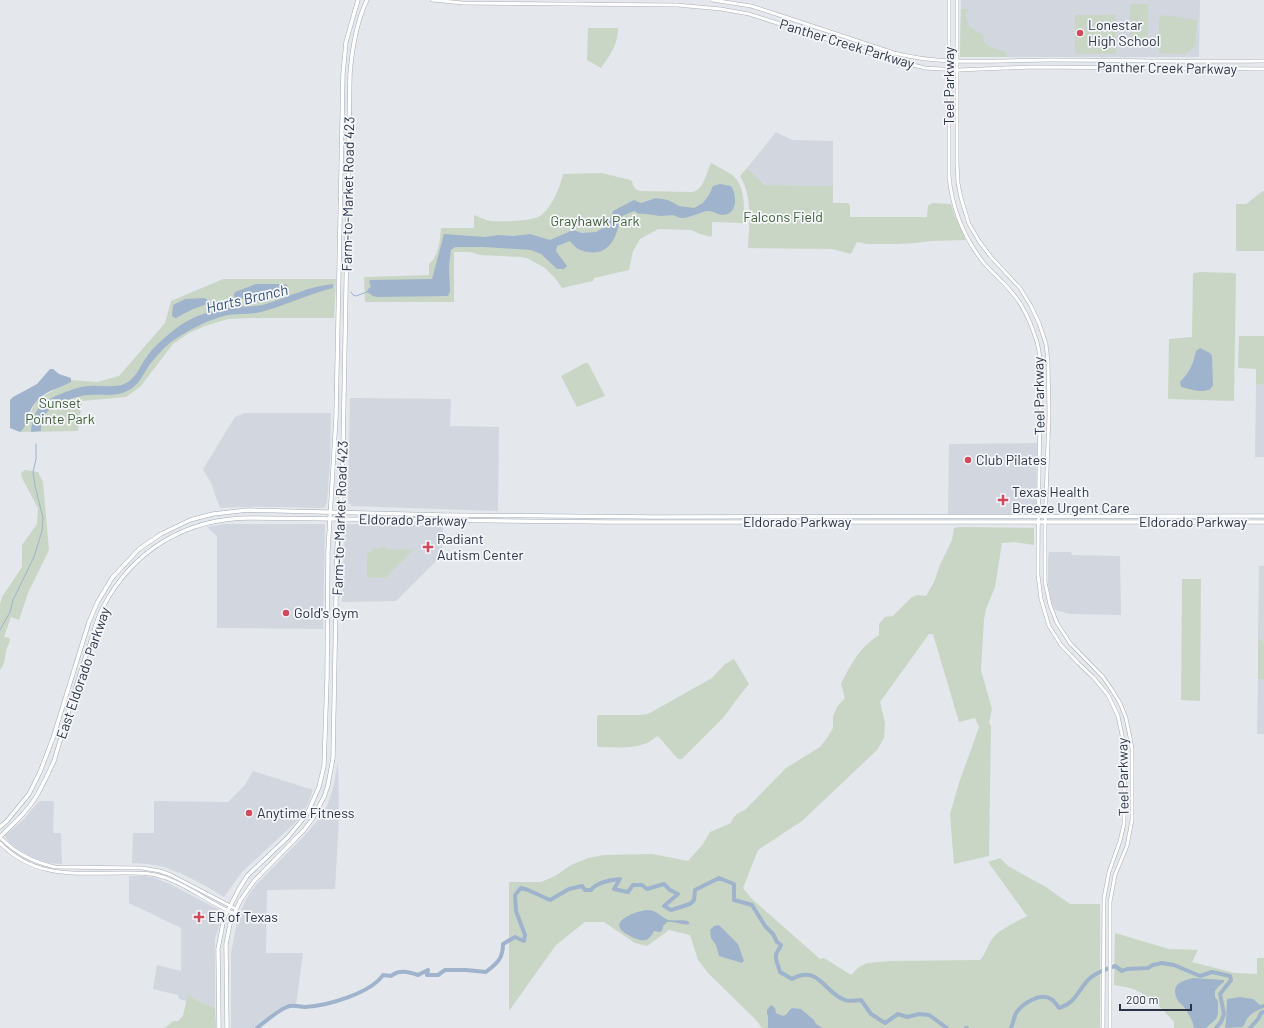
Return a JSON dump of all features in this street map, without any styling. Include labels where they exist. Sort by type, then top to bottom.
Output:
[{"type":"main road","name":"Farm-to-Market Road 423","points":[[219,1028],[218,948],[224,918],[239,889],[248,876],[288,837],[307,814],[316,796],[325,758],[328,551],[336,417],[343,63],[346,42],[358,0]]},
{"type":"main road","name":"Farm-to-Market Road 423","points":[[227,1028],[226,944],[230,924],[235,911],[254,881],[304,830],[313,818],[320,806],[328,784],[332,758],[339,513],[342,484],[344,417],[350,74],[355,35],[367,0]]},
{"type":"main road","name":"Panther Creek Parkway","points":[[432,0],[463,3],[677,5],[721,9],[749,14],[902,63],[925,68],[949,70],[1011,68],[1263,69]]},
{"type":"main road","name":"Panther Creek Parkway","points":[[712,0],[751,6],[905,56],[931,60],[1263,61]]},
{"type":"main road","name":"Teel Parkway","points":[[949,0],[949,176],[951,194],[956,212],[973,247],[984,263],[1014,295],[1025,311],[1036,337],[1040,358],[1038,516],[1039,591],[1046,617],[1061,645],[1099,683],[1111,701],[1121,727],[1124,747],[1124,824],[1106,883],[1104,898],[1103,1028]]},
{"type":"main road","name":"Teel Parkway","points":[[957,0],[957,170],[960,198],[969,224],[979,241],[991,257],[1020,288],[1031,306],[1039,322],[1046,344],[1049,414],[1045,523],[1045,582],[1053,614],[1064,636],[1082,657],[1103,677],[1120,703],[1126,718],[1132,749],[1132,820],[1127,846],[1115,875],[1110,902],[1110,1028]]},
{"type":"main road","points":[[949,7],[957,8]]},
{"type":"main road","points":[[1010,60],[1011,68]]},
{"type":"main road","points":[[1072,60],[1072,68]]},
{"type":"main road","points":[[1263,61],[1263,69]]},
{"type":"main road","points":[[336,417],[344,417]]},
{"type":"main road","points":[[1039,460],[1047,460]]},
{"type":"main road","name":"East Eldorado Parkway","points":[[0,828],[29,794],[40,772],[53,738],[89,622],[97,602],[112,578],[139,549],[161,534],[190,520],[218,513],[231,511],[331,512]]},
{"type":"main road","points":[[272,518],[273,511]]},
{"type":"main road","name":"Eldorado Parkway","points":[[331,512],[419,515],[646,517],[1264,516]]},
{"type":"main road","points":[[419,515],[419,521]]},
{"type":"main road","points":[[975,516],[975,522]]},
{"type":"main road","name":"East Eldorado Parkway","points":[[0,837],[31,805],[47,777],[54,761],[102,608],[118,582],[130,568],[144,555],[162,542],[189,529],[221,520],[242,518],[331,519]]},
{"type":"main road","name":"Eldorado Parkway","points":[[331,519],[608,522],[1264,522]]},
{"type":"main road","points":[[1038,575],[1045,575]]},
{"type":"main road","points":[[328,590],[337,590]]},
{"type":"main road","points":[[1046,617],[1053,614]]},
{"type":"main road","points":[[1078,663],[1082,657]]},
{"type":"main road","points":[[1081,666],[1086,660]]},
{"type":"main road","points":[[327,680],[334,680]]},
{"type":"main road","points":[[0,837],[15,851],[24,856],[55,867],[134,868],[152,870],[171,875],[230,906],[235,911]]},
{"type":"main road","points":[[288,837],[293,841]]},
{"type":"main road","points":[[0,843],[12,854],[39,868],[54,872],[134,873],[163,877],[228,911],[235,911]]},
{"type":"main road","points":[[134,868],[134,873]]},
{"type":"main road","points":[[219,999],[227,999]]},
{"type":"shaded area","name":"Lonestar High School","points":[[961,0],[1200,0],[1199,57],[960,57]]},
{"type":"shaded area","points":[[776,132],[792,140],[833,141],[833,186],[765,185],[747,168]]},
{"type":"shaded area","points":[[1256,384],[1264,385],[1264,457],[1255,457]]},
{"type":"shaded area","points":[[350,398],[451,399],[450,426],[499,427],[498,511],[351,506],[351,504],[348,504]]},
{"type":"shaded area","points":[[245,413],[331,413],[330,462],[327,502],[324,508],[220,508],[211,483],[203,469],[235,417]]},
{"type":"shaded area","points":[[1037,443],[1036,510],[1034,514],[948,514],[949,444]]},
{"type":"shaded area","points":[[224,524],[325,524],[323,629],[217,628],[217,536],[207,527]]},
{"type":"shaded area","points":[[345,524],[443,526],[442,555],[396,601],[342,602]]},
{"type":"shaded area","points":[[1049,552],[1071,552],[1072,555],[1120,556],[1121,615],[1070,614],[1055,610],[1052,604],[1048,584]]},
{"type":"shaded area","points":[[1259,566],[1264,566],[1264,644],[1258,637]]},
{"type":"shaded area","points":[[1258,679],[1264,679],[1264,734],[1257,734]]},
{"type":"shaded area","points":[[338,761],[339,817],[335,889],[267,890],[266,953],[303,953],[296,1005],[288,1006],[257,1028],[231,1028],[231,953],[237,922],[243,906],[256,885],[318,820],[327,806],[333,789]]},
{"type":"shaded area","points":[[253,771],[313,790],[307,806],[295,823],[242,872],[224,897],[182,874],[164,867],[132,863],[133,833],[154,833],[154,801],[228,802],[245,785]]},
{"type":"shaded area","points":[[39,801],[54,801],[53,833],[61,833],[62,864],[49,863],[31,857],[16,848],[6,839],[5,836],[25,818]]},
{"type":"shaded area","points":[[129,876],[145,876],[155,878],[170,884],[223,912],[215,939],[215,1008],[194,999],[189,995],[187,1001],[179,999],[178,995],[153,989],[157,965],[181,971],[181,928],[129,903]]},
{"type":"green space","points":[[1130,4],[1148,4],[1148,43],[1130,43]]},
{"type":"green space","points":[[970,7],[965,15],[969,26],[983,35],[985,43],[994,49],[1006,52],[1007,57],[960,57],[961,9],[967,9]]},
{"type":"green space","points":[[1075,15],[1116,15],[1116,54],[1075,54]]},
{"type":"green space","points":[[1163,15],[1197,20],[1195,46],[1185,54],[1159,53],[1159,19]]},
{"type":"green space","points":[[588,28],[618,28],[615,45],[601,68],[587,60]]},
{"type":"green space","name":"Grayhawk Park","points":[[711,163],[731,174],[739,184],[743,197],[744,223],[712,222],[711,237],[691,230],[658,229],[640,239],[633,251],[629,270],[594,278],[593,281],[562,288],[545,268],[527,258],[480,255],[470,252],[454,252],[454,302],[365,302],[364,277],[429,275],[429,264],[437,252],[441,228],[474,228],[474,215],[489,221],[524,220],[540,216],[552,203],[558,191],[563,174],[601,173],[631,180],[635,188],[641,191],[692,192],[696,191],[702,185]]},
{"type":"green space","name":"Falcons Field","points":[[747,168],[765,185],[833,186],[833,203],[848,203],[850,206],[850,217],[927,217],[928,206],[932,203],[951,204],[966,240],[898,244],[867,244],[857,242],[851,254],[832,249],[748,248],[749,202],[740,176]]},
{"type":"green space","points":[[1263,191],[1264,251],[1236,251],[1236,204],[1246,204]]},
{"type":"green space","points":[[1200,272],[1236,274],[1234,401],[1168,399],[1169,339],[1192,337],[1193,274]]},
{"type":"green space","name":"Sunset Pointe Park","points":[[223,279],[336,279],[334,318],[228,319],[205,326],[189,333],[173,344],[140,387],[126,397],[82,401],[78,431],[20,432],[37,400],[71,380],[97,382],[119,376],[165,323],[171,301]]},
{"type":"green space","points":[[1239,336],[1264,336],[1264,385],[1256,384],[1256,369],[1238,368]]},
{"type":"green space","points":[[585,363],[588,363],[605,396],[577,407],[561,376]]},
{"type":"green space","points":[[25,470],[38,472],[43,482],[49,550],[28,593],[19,620],[11,617],[4,637],[10,638],[10,641],[2,668],[0,670],[0,604],[2,597],[22,567],[22,545],[37,524],[38,508],[22,478],[21,473]]},
{"type":"green space","points":[[954,528],[1034,528],[1034,545],[1015,542],[1002,543],[995,587],[986,609],[984,619],[981,670],[992,709],[989,723],[991,726],[989,856],[954,864],[950,814],[959,783],[979,727],[975,718],[959,722],[933,634],[929,634],[880,702],[885,723],[884,738],[877,750],[802,821],[758,850],[743,888],[752,899],[820,959],[824,958],[851,975],[859,967],[867,963],[890,961],[980,960],[995,935],[1027,916],[988,862],[1000,858],[1008,866],[1046,887],[1070,904],[1100,904],[1100,1028],[762,1028],[756,1020],[708,973],[698,960],[690,935],[669,930],[647,946],[635,943],[604,922],[585,922],[556,945],[509,1011],[509,882],[541,882],[555,876],[571,865],[588,858],[604,855],[652,854],[688,861],[703,844],[710,832],[731,823],[737,814],[746,809],[786,768],[820,747],[833,728],[833,716],[837,707],[845,698],[841,684],[852,663],[866,645],[879,635],[879,624],[885,617],[893,616],[911,598],[917,595],[926,596],[934,582],[952,540]]},
{"type":"green space","points":[[373,547],[378,549],[384,547],[388,550],[414,549],[386,577],[367,577],[367,553],[372,552]]},
{"type":"green space","points":[[1182,579],[1201,579],[1200,701],[1181,700]]},
{"type":"green space","points":[[1258,637],[1264,644],[1264,679],[1258,679]]},
{"type":"green space","points":[[734,659],[749,684],[723,718],[682,759],[678,759],[658,736],[648,743],[639,746],[598,747],[598,715],[648,714],[712,678],[725,664]]},
{"type":"green space","points":[[1115,933],[1169,949],[1198,950],[1192,962],[1235,973],[1257,974],[1257,958],[1264,958],[1264,1028],[1174,1028],[1174,1022],[1160,1007],[1148,998],[1136,990],[1114,985]]},
{"type":"green space","points":[[188,994],[194,999],[215,1008],[216,1028],[165,1028],[173,1021],[178,1021],[183,1016]]},
{"type":"water","points":[[720,184],[731,186],[733,190],[735,204],[734,208],[728,214],[721,215],[708,211],[682,218],[673,215],[661,216],[639,214],[634,211],[620,217],[617,231],[612,243],[602,251],[583,251],[578,249],[570,241],[557,246],[556,251],[567,266],[564,269],[557,269],[541,254],[531,250],[455,247],[451,250],[449,266],[450,291],[448,296],[377,297],[367,292],[371,287],[369,282],[370,280],[432,279],[444,234],[485,237],[530,234],[550,240],[573,230],[582,233],[596,232],[606,226],[613,211],[634,200],[641,203],[656,198],[668,200],[679,206],[694,208],[703,203],[713,186]]},
{"type":"water","points":[[256,284],[285,284],[289,286],[278,292],[264,296],[243,299],[237,299],[234,297],[235,292]]},
{"type":"water","points":[[333,284],[333,288],[261,312],[228,315],[198,326],[165,347],[150,364],[138,383],[131,389],[118,394],[73,398],[48,411],[41,424],[41,431],[31,432],[36,412],[49,399],[79,387],[114,386],[128,382],[136,374],[155,346],[174,330],[195,317],[211,311],[262,305],[307,289]]},
{"type":"water","points":[[204,298],[208,300],[207,304],[176,318],[172,316],[173,305],[185,299]]},
{"type":"water","points":[[1200,348],[1210,353],[1212,356],[1213,385],[1208,390],[1203,391],[1181,387],[1180,382],[1189,371],[1196,351]]},
{"type":"water","points":[[50,369],[71,378],[71,382],[42,396],[33,406],[24,427],[20,432],[10,428],[10,400],[37,384]]},
{"type":"water","points":[[646,910],[655,912],[668,920],[686,920],[690,924],[667,922],[663,926],[662,931],[654,931],[646,940],[634,938],[620,928],[619,924],[624,918],[633,913]]},
{"type":"water","points":[[719,925],[738,944],[744,961],[742,963],[719,956],[716,945],[711,938],[710,930],[714,926]]},
{"type":"water","points":[[1193,978],[1224,980],[1224,982],[1215,991],[1215,997],[1218,1001],[1218,1014],[1216,1019],[1206,1028],[1194,1028],[1187,1012],[1176,996],[1175,992],[1177,985]]},
{"type":"water","points":[[1240,997],[1253,999],[1260,1005],[1264,1004],[1264,1008],[1250,1015],[1242,1027],[1225,1028],[1227,999]]},
{"type":"water","points":[[771,1005],[775,1008],[776,1013],[782,1016],[786,1015],[792,1008],[801,1009],[814,1020],[816,1024],[823,1028],[768,1028],[767,1010]]},
{"type":"waterway","name":"Harts Branch","points":[[351,292],[356,296],[367,292]]},
{"type":"waterway","name":"Harts Branch","points":[[0,630],[10,612],[13,600],[34,557],[42,531],[43,518],[33,472],[36,459],[36,444]]},
{"type":"waterway","points":[[257,1028],[287,1007],[314,1006],[336,1001],[359,993],[377,982],[383,975],[391,976],[397,972],[418,975],[428,970],[427,975],[438,975],[445,970],[486,972],[501,957],[503,944],[515,937],[524,941],[525,935],[516,911],[515,895],[521,888],[550,900],[569,889],[582,886],[585,890],[591,890],[600,883],[616,879],[620,879],[614,889],[628,892],[633,885],[642,885],[647,889],[664,884],[670,890],[678,894],[664,906],[671,910],[690,904],[694,900],[695,890],[719,878],[734,884],[734,900],[752,905],[765,926],[781,945],[776,954],[780,972],[792,979],[801,975],[815,977],[832,992],[847,1001],[861,1000],[871,1014],[885,1023],[898,1014],[907,1017],[919,1014],[929,1015],[947,1028]]},
{"type":"waterway","points":[[1011,1028],[1016,1013],[1022,1006],[1032,1000],[1047,997],[1059,1008],[1065,1006],[1073,1000],[1085,983],[1101,971],[1115,966],[1122,971],[1127,969],[1148,968],[1162,963],[1174,965],[1200,976],[1212,972],[1230,976],[1231,980],[1220,994],[1224,1014],[1221,1022],[1216,1028]]},
{"type":"waterway","points":[[1250,1028],[1261,1013],[1264,1012]]},
{"type":"place","name":"Lonestar High School","points":[[1080,33]]},
{"type":"place","name":"Club Pilates","points":[[968,460]]},
{"type":"place","name":"Texas Health Breeze Urgent Care","points":[[1003,500]]},
{"type":"place","name":"Radiant Autism Center","points":[[428,547]]},
{"type":"place","name":"Gold's Gym","points":[[286,613]]},
{"type":"place","name":"Anytime Fitness","points":[[249,813]]},
{"type":"place","name":"ER of Texas","points":[[199,917]]}]
